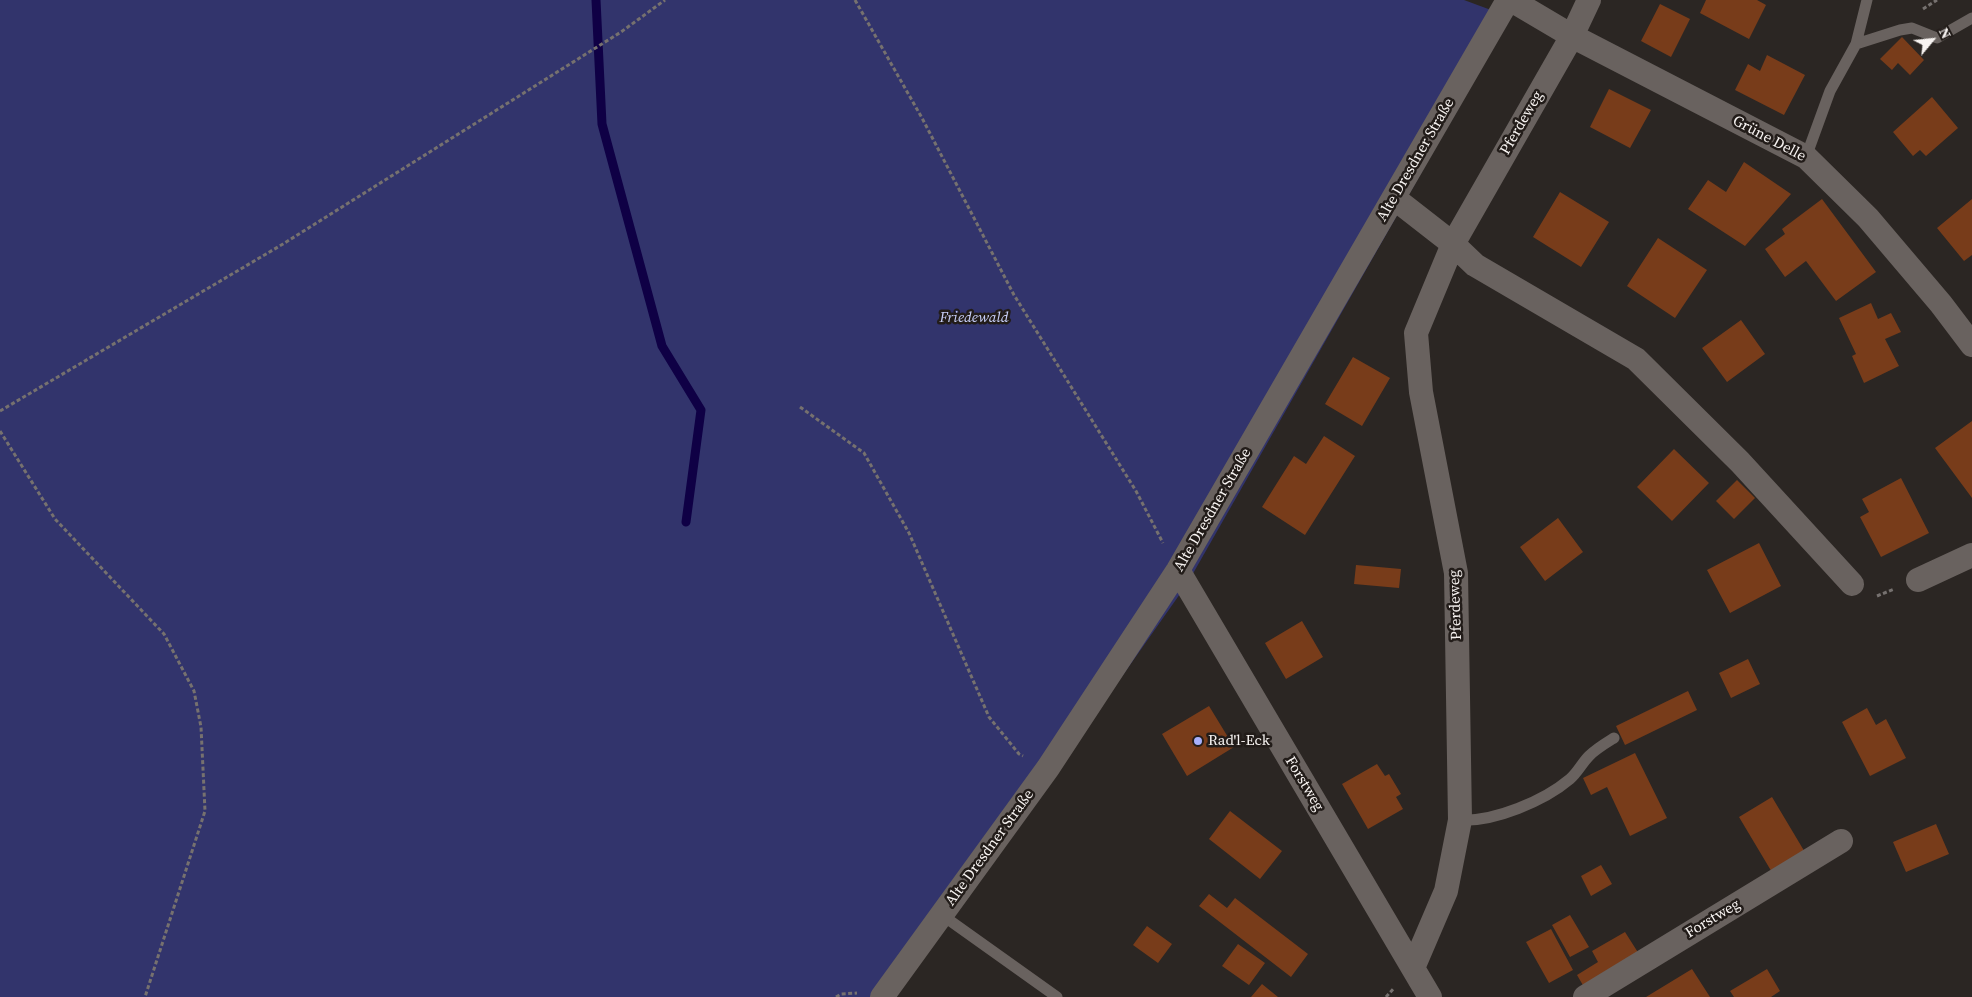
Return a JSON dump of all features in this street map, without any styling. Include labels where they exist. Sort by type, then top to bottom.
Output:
[{"type":"street","name":"Alte Dresdner Straße","points":[[882,997],[1048,768],[1178,570],[1510,0]]},
{"type":"street","name":"Grüne Delle","points":[[1510,0],[1572,36],[1806,157],[1868,218],[1941,304],[1972,345]]},
{"type":"street","name":"Pferdeweg","points":[[1413,968],[1446,891],[1460,820],[1456,573],[1421,392],[1416,333],[1453,244],[1572,36],[1589,0]]},
{"type":"street","points":[[1394,198],[1453,244],[1475,265],[1636,359],[1740,462],[1852,584]]},
{"type":"street","points":[[1918,580],[1972,555]]},
{"type":"street","name":"Forstweg","points":[[1178,570],[1430,997]]},
{"type":"street","name":"Forstweg","points":[[1585,997],[1841,841]]},
{"type":"lane","points":[[1806,157],[1830,91],[1856,44],[1867,0]]},
{"type":"lane","points":[[1856,44],[1912,28],[1937,38],[1972,18]]},
{"type":"lane","points":[[1460,820],[1492,817],[1546,795],[1567,782],[1581,768],[1589,756],[1614,738]]},
{"type":"lane","points":[[942,915],[1057,997]]},
{"type":"path","points":[[0,411],[283,244],[621,32],[665,0]]},
{"type":"path","points":[[855,0],[922,118],[1014,296],[1136,491],[1178,570]]},
{"type":"path","points":[[800,407],[864,453],[909,533],[989,717],[1018,754],[1048,768]]},
{"type":"path","points":[[0,430],[55,519],[164,634],[194,692],[201,726],[205,812],[145,997]]},
{"type":"green space","name":"Friedewald","points":[[0,0],[1464,0],[1510,17],[1187,584],[896,997],[0,997]]},
{"type":"building","points":[[1706,0],[1757,0],[1766,5],[1749,39],[1700,13]]},
{"type":"building","points":[[1660,4],[1690,19],[1671,57],[1641,41]]},
{"type":"building","points":[[1902,37],[1924,60],[1910,75],[1898,63],[1892,70],[1880,59]]},
{"type":"building","points":[[1767,55],[1805,75],[1784,115],[1735,90],[1748,64],[1760,71]]},
{"type":"building","points":[[1609,89],[1651,110],[1630,148],[1590,127]]},
{"type":"building","points":[[1932,97],[1958,128],[1926,156],[1920,150],[1913,156],[1893,132]]},
{"type":"building","points":[[1744,162],[1791,194],[1745,246],[1688,209],[1708,180],[1726,192]]},
{"type":"building","points":[[1560,192],[1609,222],[1581,267],[1533,237]]},
{"type":"building","points":[[1822,199],[1876,272],[1836,301],[1806,261],[1785,277],[1765,249],[1785,234],[1782,229]]},
{"type":"building","points":[[1972,199],[1972,255],[1964,261],[1937,228]]},
{"type":"building","points":[[1658,238],[1707,270],[1675,318],[1627,286]]},
{"type":"building","points":[[1871,303],[1878,319],[1891,313],[1901,332],[1885,339],[1899,366],[1864,383],[1852,356],[1856,354],[1839,318]]},
{"type":"building","points":[[1741,320],[1765,354],[1727,382],[1702,348]]},
{"type":"building","points":[[1353,357],[1390,378],[1362,426],[1325,404]]},
{"type":"building","points":[[1972,421],[1972,498],[1935,448]]},
{"type":"building","points":[[1324,436],[1355,456],[1305,535],[1262,507],[1294,456],[1306,464]]},
{"type":"building","points":[[1674,449],[1709,483],[1672,521],[1637,487]]},
{"type":"building","points":[[1901,478],[1929,533],[1881,557],[1860,517],[1869,512],[1862,499]]},
{"type":"building","points":[[1737,480],[1755,498],[1734,519],[1716,501]]},
{"type":"building","points":[[1558,518],[1583,552],[1545,581],[1520,547]]},
{"type":"building","points":[[1759,543],[1781,586],[1730,613],[1707,570]]},
{"type":"building","points":[[1356,565],[1401,569],[1399,588],[1354,584]]},
{"type":"building","points":[[1302,621],[1323,657],[1286,679],[1265,643]]},
{"type":"building","points":[[1748,659],[1760,684],[1731,698],[1719,673]]},
{"type":"building","points":[[1688,691],[1697,710],[1625,745],[1616,726]]},
{"type":"building","name":"Rad'l-Eck","points":[[1209,706],[1234,747],[1187,776],[1162,734]]},
{"type":"building","points":[[1867,708],[1876,725],[1886,719],[1906,758],[1870,776],[1842,722]]},
{"type":"building","points":[[1635,753],[1667,818],[1630,836],[1607,787],[1591,795],[1583,778]]},
{"type":"building","points":[[1377,764],[1385,776],[1389,774],[1401,794],[1396,797],[1403,809],[1368,829],[1342,784]]},
{"type":"building","points":[[1772,797],[1806,854],[1773,874],[1739,817]]},
{"type":"building","points":[[1230,811],[1282,851],[1260,879],[1209,839]]},
{"type":"building","points":[[1936,824],[1949,854],[1906,872],[1893,842]]},
{"type":"building","points":[[1601,865],[1612,884],[1591,896],[1581,876]]},
{"type":"building","points":[[1209,894],[1227,908],[1235,898],[1308,954],[1291,977],[1199,906]]},
{"type":"building","points":[[1570,915],[1589,947],[1570,957],[1552,925]]},
{"type":"building","points":[[1147,926],[1172,944],[1158,963],[1133,945]]},
{"type":"building","points":[[1551,929],[1573,970],[1549,983],[1526,942]]},
{"type":"building","points":[[1625,932],[1639,954],[1584,987],[1577,975],[1598,962],[1592,951]]},
{"type":"building","points":[[1238,944],[1265,963],[1249,985],[1222,966]]},
{"type":"building","points":[[1692,969],[1710,997],[1646,997]]},
{"type":"building","points":[[1767,969],[1780,991],[1771,997],[1734,997],[1730,991]]},
{"type":"building","points":[[1262,984],[1278,997],[1251,997]]},
{"type":"waterway","points":[[596,0],[602,124],[662,346],[701,410],[686,522]]},
{"type":"place","name":"Rad'l-Eck","points":[[1198,741]]}]
